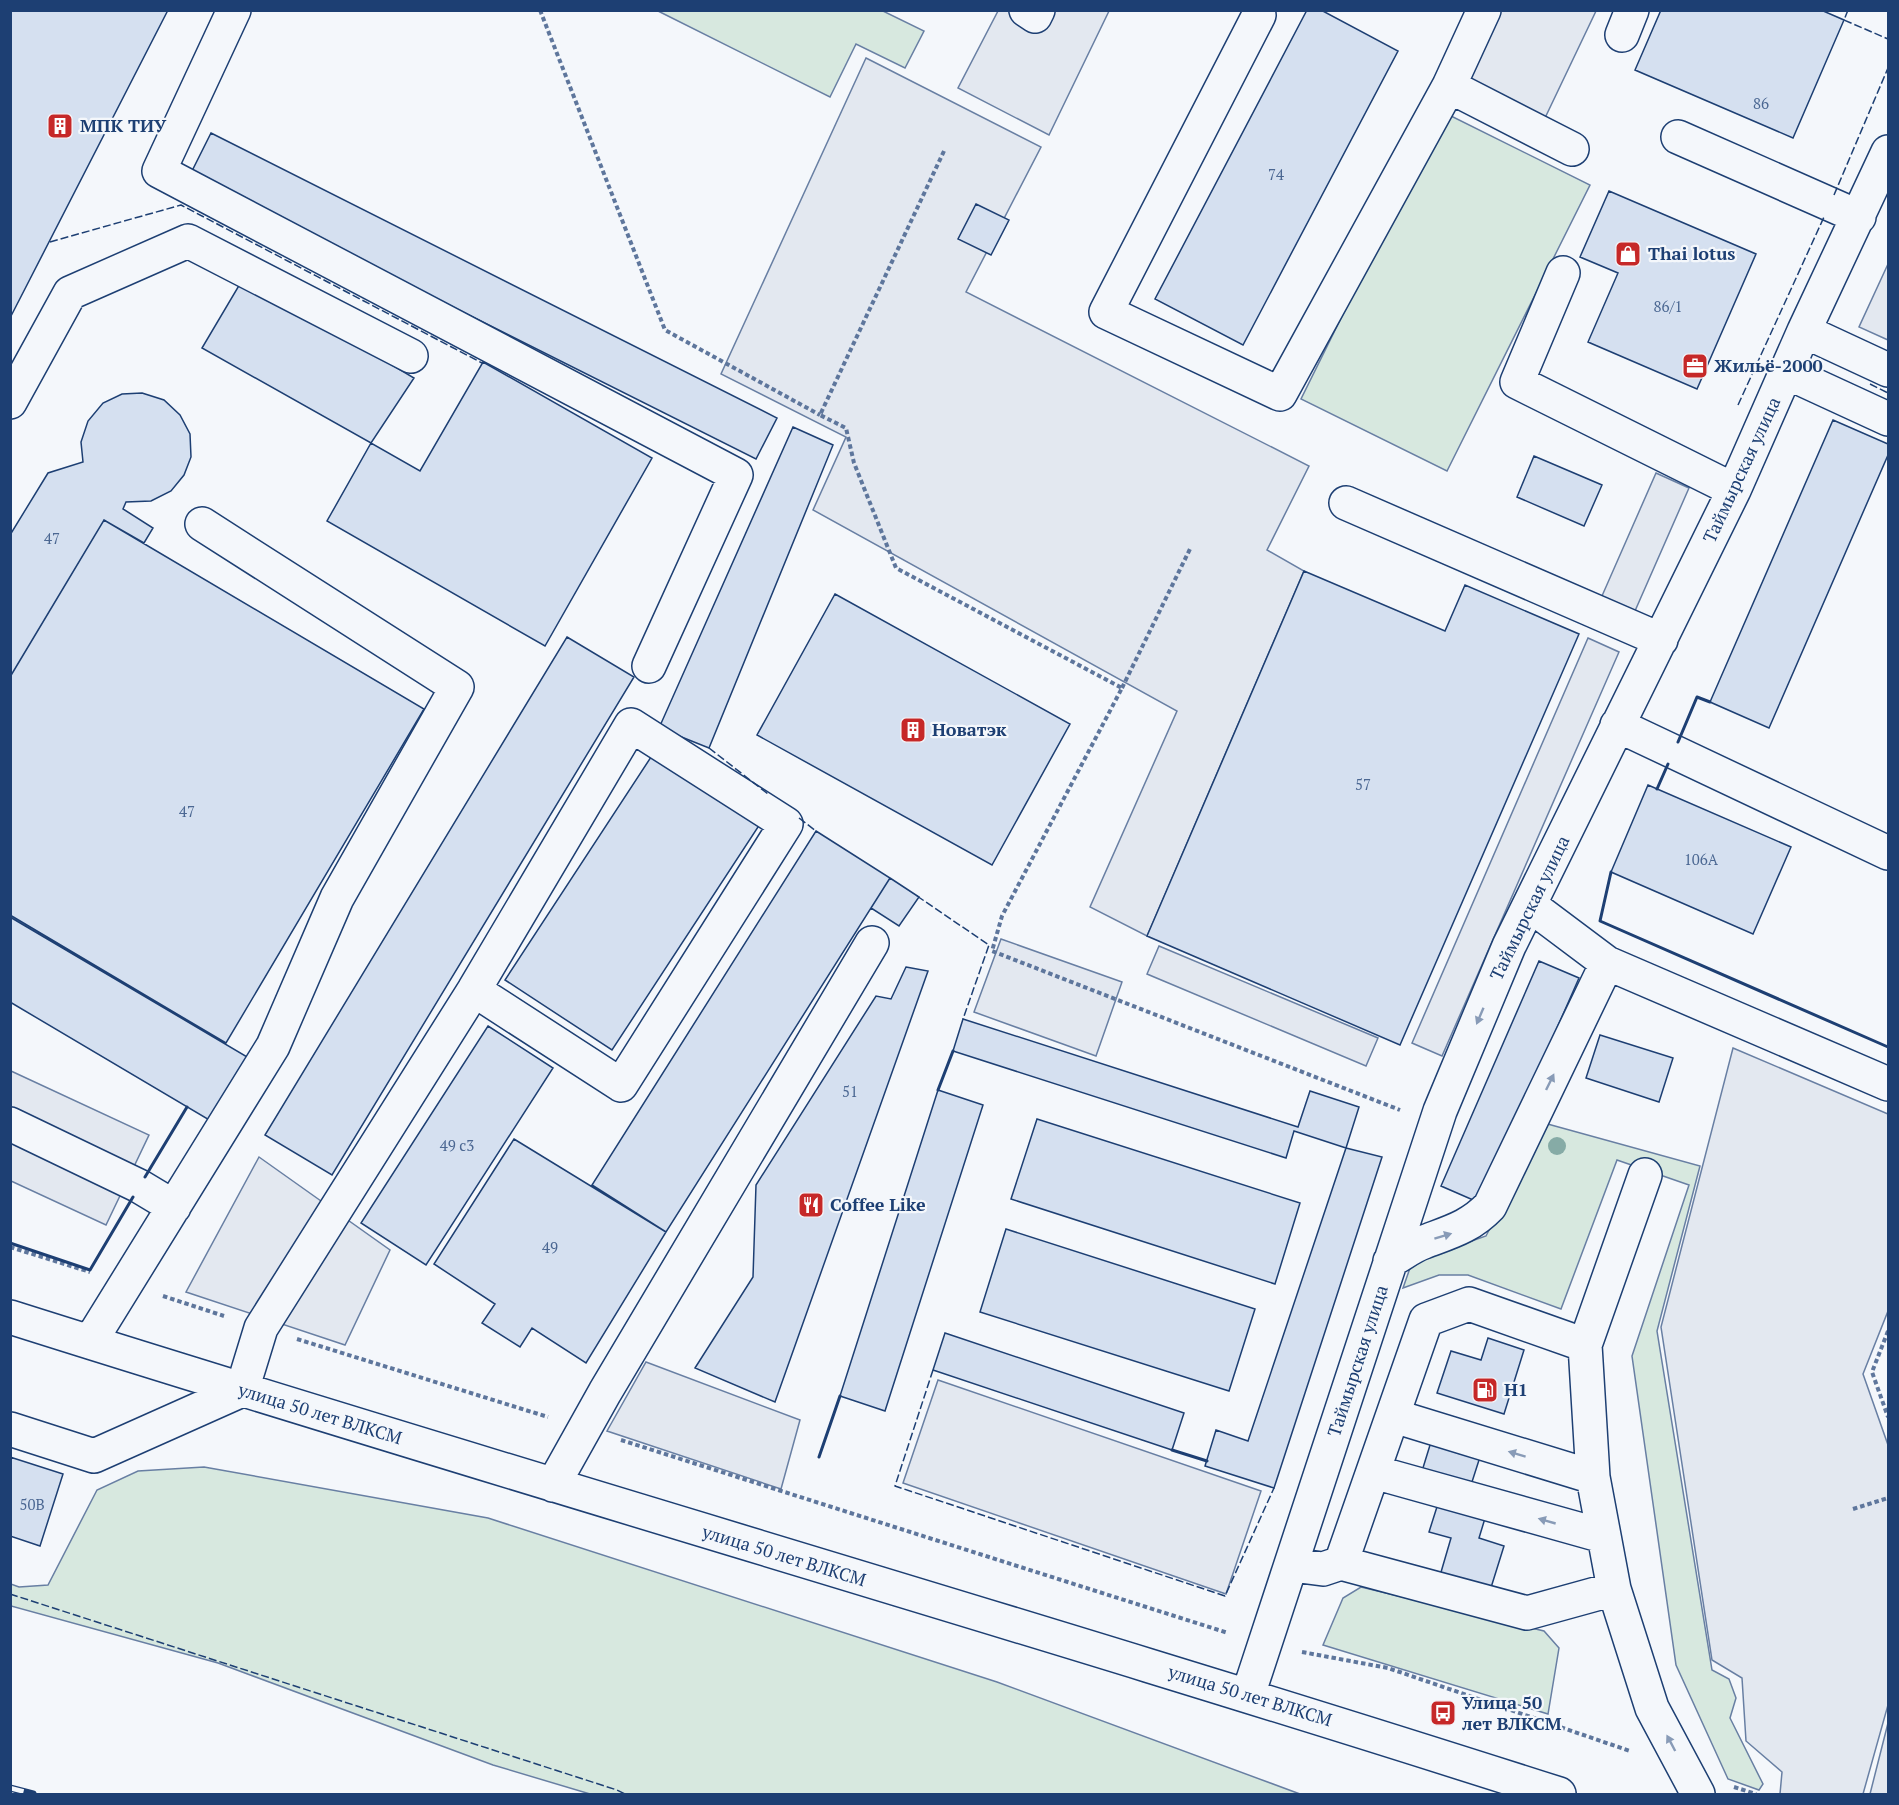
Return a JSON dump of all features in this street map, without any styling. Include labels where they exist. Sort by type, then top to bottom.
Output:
[{"type":"street","points":[[234,10],[159,171],[736,475],[649,666]]},
{"type":"street","points":[[1026,10],[1035,16],[1038,10]]},
{"type":"street","points":[[1259,15],[1106,312],[1280,394],[1449,86],[1484,10]]},
{"type":"street","points":[[1449,86],[1572,148]]},
{"type":"street","points":[[1678,137],[1859,216]]},
{"type":"street","name":"Таймырская улица","points":[[1248,1695],[1440,1111],[1509,946],[1531,906],[1617,725],[1734,490],[1804,331],[1888,152]]},
{"type":"street","points":[[10,402],[70,293],[188,241],[411,356]]},
{"type":"street","points":[[1563,273],[1517,381],[1734,490]]},
{"type":"street","points":[[1804,331],[1888,370]]},
{"type":"street","points":[[1786,372],[1888,419]]},
{"type":"street","points":[[1347,502],[1661,640]]},
{"type":"street","points":[[90,1342],[124,1283],[174,1207],[273,1046],[337,898],[457,687],[202,524]]},
{"type":"street","points":[[10,1429],[94,1456],[242,1390],[261,1328],[474,990],[631,725],[786,824],[621,1085],[474,990]]},
{"type":"street","points":[[1617,725],[1888,853]]},
{"type":"street","points":[[1531,906],[1607,963],[1888,1084]]},
{"type":"street","points":[[553,1485],[872,943]]},
{"type":"street","points":[[1390,1261],[1422,1242],[1450,1235],[1475,1221],[1490,1206],[1607,963]]},
{"type":"street","points":[[10,1124],[140,1186],[174,1207]]},
{"type":"street","points":[[1646,1175],[1585,1345],[1593,1477],[1614,1589],[1652,1708],[1692,1782]]},
{"type":"street","points":[[1341,1563],[1426,1320],[1469,1304],[1585,1345]]},
{"type":"street","name":"улица 50 лет ВЛКСМ","points":[[10,1317],[553,1485],[1248,1695],[1559,1794]]},
{"type":"street","points":[[1394,1416],[1593,1477]]},
{"type":"street","points":[[1374,1472],[1604,1536]]},
{"type":"street","points":[[1292,1565],[1323,1569],[1341,1563],[1527,1613],[1614,1589]]},
{"type":"path","points":[[540,10],[665,330],[846,428],[854,463],[896,568],[1122,688]]},
{"type":"path","points":[[820,415],[944,151]]},
{"type":"path","points":[[1190,549],[1122,688],[1002,916],[992,951],[1408,1113]]},
{"type":"path","points":[[10,1247],[1266,1645],[1388,1668],[1692,1782],[1756,1794]]},
{"type":"path","points":[[1888,1331],[1872,1372],[1888,1417]]},
{"type":"path","points":[[1853,1509],[1888,1498]]},
{"type":"shaded area","points":[[658,11],[883,11],[924,31],[905,68],[856,44],[830,97]]},
{"type":"shaded area","points":[[998,11],[1109,11],[1049,135],[958,88]]},
{"type":"shaded area","points":[[1497,11],[1596,11],[1544,120],[1463,82]]},
{"type":"shaded area","points":[[866,58],[1041,147],[966,292],[1309,466],[1267,550],[1304,571],[1147,936],[1090,907],[1177,711],[813,510],[846,437],[721,374]]},
{"type":"shaded area","points":[[1443,112],[1590,185],[1447,471],[1301,399]]},
{"type":"shaded area","points":[[1888,264],[1888,340],[1859,327]]},
{"type":"shaded area","points":[[1656,473],[1689,488],[1631,620],[1598,605]]},
{"type":"shaded area","points":[[1588,638],[1619,652],[1442,1056],[1412,1043]]},
{"type":"shaded area","points":[[1001,939],[1122,982],[1096,1056],[974,1012]]},
{"type":"shaded area","points":[[1159,946],[1378,1038],[1366,1066],[1147,974]]},
{"type":"shaded area","points":[[1733,1048],[1888,1114],[1888,1311],[1863,1374],[1888,1445],[1888,1705],[1863,1794],[1780,1794],[1782,1772],[1746,1741],[1742,1678],[1712,1660],[1661,1327]]},
{"type":"shaded area","points":[[11,1071],[149,1135],[106,1225],[11,1181]]},
{"type":"shaded area","points":[[1544,1123],[1700,1166],[1657,1331],[1712,1670],[1729,1679],[1736,1698],[1730,1718],[1763,1784],[1759,1790],[1728,1779],[1676,1665],[1632,1356],[1689,1185],[1617,1160],[1561,1309],[1468,1275],[1439,1275],[1403,1288],[1410,1268],[1432,1255],[1486,1236]]},
{"type":"shaded area","points":[[259,1157],[390,1250],[345,1345],[186,1292]]},
{"type":"shaded area","points":[[646,1362],[800,1420],[781,1489],[607,1431]]},
{"type":"shaded area","points":[[938,1380],[1261,1491],[1226,1594],[903,1483]]},
{"type":"shaded area","points":[[204,1467],[488,1518],[997,1682],[1300,1794],[590,1794],[493,1765],[218,1663],[11,1606],[11,1584],[19,1587],[48,1585],[97,1490],[138,1471]]},
{"type":"shaded area","points":[[1361,1587],[1544,1631],[1559,1648],[1548,1714],[1323,1645],[1343,1598]]},
{"type":"shaded area","points":[[1888,1723],[1888,1794],[1870,1794]]},
{"type":"building","name":"МПК ТИУ","points":[[10,10],[168,10],[10,318]]},
{"type":"building","points":[[1307,10],[1321,10],[1398,51],[1243,345],[1155,299]]},
{"type":"building","points":[[1661,10],[1821,10],[1844,20],[1793,138],[1635,70]]},
{"type":"building","points":[[211,133],[777,418],[756,459],[190,175]]},
{"type":"building","points":[[1609,191],[1756,254],[1697,389],[1588,342],[1618,273],[1580,257]]},
{"type":"building","points":[[976,204],[1009,220],[991,255],[958,239]]},
{"type":"building","points":[[244,277],[414,378],[371,443],[202,348]]},
{"type":"building","points":[[483,362],[652,458],[545,646],[327,521],[371,443],[420,471]]},
{"type":"building","points":[[142,393],[164,400],[180,415],[190,434],[191,457],[184,475],[171,491],[151,501],[126,502],[123,509],[153,528],[144,543],[104,520],[10,677],[10,535],[48,473],[83,462],[81,442],[88,421],[103,403],[122,394]]},
{"type":"building","points":[[1833,420],[1888,444],[1888,455],[1769,728],[1710,702]]},
{"type":"building","points":[[793,427],[833,445],[709,748],[659,728]]},
{"type":"building","points":[[1534,456],[1602,485],[1584,526],[1517,497]]},
{"type":"building","points":[[104,520],[424,709],[226,1043],[10,915],[10,677]]},
{"type":"building","points":[[1304,571],[1445,631],[1465,585],[1579,634],[1400,1045],[1147,936]]},
{"type":"building","name":"Новатэк","points":[[835,594],[1070,724],[992,865],[757,735]]},
{"type":"building","points":[[567,637],[634,677],[332,1175],[265,1135]]},
{"type":"building","points":[[653,754],[760,824],[612,1050],[505,980]]},
{"type":"building","points":[[1648,785],[1791,847],[1753,934],[1611,872]]},
{"type":"building","points":[[816,831],[890,878],[666,1232],[592,1185]]},
{"type":"building","points":[[890,878],[919,897],[899,926],[871,908]]},
{"type":"building","points":[[10,917],[254,1061],[216,1124],[10,1002]]},
{"type":"building","points":[[1539,961],[1579,978],[1480,1203],[1441,1186]]},
{"type":"building","points":[[906,967],[928,971],[775,1402],[695,1368],[753,1277],[756,1185],[876,996],[891,999]]},
{"type":"building","points":[[963,1019],[1298,1127],[1310,1091],[1359,1107],[1346,1148],[1294,1131],[1286,1158],[953,1051]]},
{"type":"building","points":[[488,1026],[553,1068],[426,1265],[361,1223]]},
{"type":"building","points":[[1600,1035],[1673,1058],[1659,1102],[1586,1078]]},
{"type":"building","points":[[938,1090],[983,1105],[885,1411],[840,1396]]},
{"type":"building","points":[[1037,1119],[1300,1203],[1275,1284],[1011,1199]]},
{"type":"building","points":[[514,1139],[666,1232],[586,1363],[532,1328],[520,1347],[482,1323],[495,1304],[434,1264]]},
{"type":"building","points":[[1346,1148],[1382,1157],[1274,1488],[1205,1466],[1216,1430],[1248,1441]]},
{"type":"building","points":[[1006,1229],[1255,1309],[1229,1391],[980,1312]]},
{"type":"building","points":[[945,1333],[1184,1413],[1172,1450],[933,1370]]},
{"type":"building","points":[[1488,1338],[1524,1350],[1504,1414],[1437,1393],[1451,1351],[1481,1360]]},
{"type":"building","points":[[1439,1416],[1488,1432],[1471,1485],[1493,1492],[1479,1538],[1504,1546],[1489,1594],[1439,1579],[1451,1538],[1429,1532],[1442,1491],[1418,1484]]},
{"type":"building","points":[[10,1457],[63,1474],[40,1546],[10,1536]]},
{"type":"railway","points":[[10,1788],[33,1794]]},
{"type":"fence","points":[[1848,10],[1844,20],[1888,39]]},
{"type":"fence","points":[[1834,195],[1888,68]]},
{"type":"fence","points":[[50,242],[181,205],[482,363]]},
{"type":"fence","points":[[1738,405],[1824,217]]},
{"type":"fence","points":[[1870,384],[1888,393]]},
{"type":"fence","points":[[709,748],[768,794]]},
{"type":"fence","points":[[799,818],[816,831]]},
{"type":"fence","points":[[917,896],[989,945],[963,1019]]},
{"type":"fence","points":[[933,1370],[895,1486],[1225,1596],[1274,1488]]},
{"type":"fence","points":[[10,1594],[625,1794]]},
{"type":"wall","points":[[1678,742],[1697,697],[1710,702]]},
{"type":"wall","points":[[1657,789],[1668,764]]},
{"type":"wall","points":[[1611,872],[1600,921],[1888,1047]]},
{"type":"wall","points":[[938,1090],[953,1051]]},
{"type":"wall","points":[[145,1177],[187,1107]]},
{"type":"wall","points":[[10,1243],[90,1270],[133,1197]]},
{"type":"wall","points":[[819,1457],[840,1396]]},
{"type":"wall","points":[[1172,1450],[1207,1461]]},
{"type":"place","name":"МПК ТИУ","points":[[60,126]]},
{"type":"place","name":"Thai lotus","points":[[1628,254]]},
{"type":"place","name":"Жильё-2000","points":[[1695,366]]},
{"type":"place","name":"Новатэк","points":[[913,730]]},
{"type":"place","name":"Coffee Like","points":[[811,1205]]},
{"type":"place","name":"Н1","points":[[1485,1390]]},
{"type":"place","name":"Улица 50 лет ВЛКСМ","points":[[1443,1713]]}]
